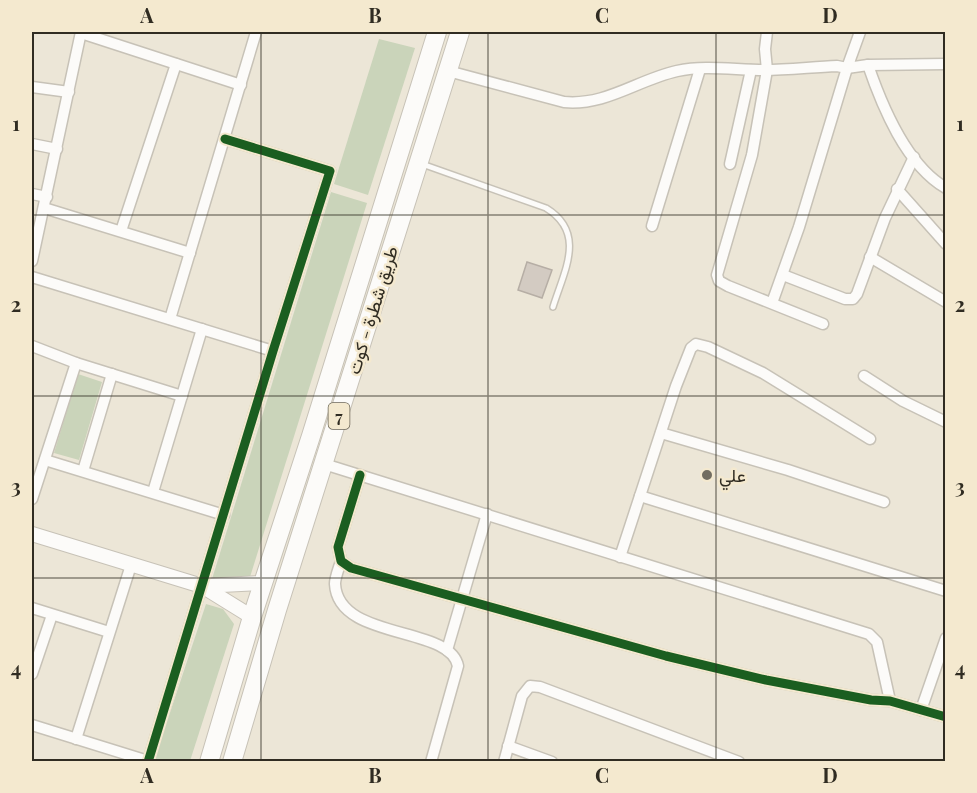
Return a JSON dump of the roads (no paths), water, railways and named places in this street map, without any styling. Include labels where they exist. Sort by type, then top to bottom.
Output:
[{"type":"highway","name":"طريق شطرة - كوت","points":[[209,762],[252,617],[437,32]]},
{"type":"highway","name":"طريق شطرة - كوت","points":[[232,762],[277,610],[460,32]]},
{"type":"highway","points":[[311,436],[331,443]]},
{"type":"street","points":[[32,261],[81,32],[241,85]]},
{"type":"street","points":[[170,319],[256,32]]},
{"type":"street","points":[[767,32],[765,49],[767,70],[752,155],[717,275],[719,281],[728,286],[823,324]]},
{"type":"street","points":[[772,303],[799,227],[860,32]]},
{"type":"street","points":[[121,231],[176,64]]},
{"type":"street","points":[[448,71],[564,102],[580,104],[600,100],[634,85],[677,71],[945,64]]},
{"type":"street","points":[[868,65],[887,115],[914,157],[945,188]]},
{"type":"street","points":[[652,226],[700,69]]},
{"type":"street","points":[[730,164],[751,70]]},
{"type":"street","points":[[32,87],[69,92]]},
{"type":"street","points":[[32,725],[148,761],[330,171],[225,139]]},
{"type":"street","points":[[32,144],[57,149]]},
{"type":"street","points":[[783,275],[853,299],[857,294],[897,189],[914,157]]},
{"type":"street","points":[[897,189],[945,244]]},
{"type":"street","points":[[32,194],[45,202],[121,231],[190,253]]},
{"type":"street","points":[[870,257],[945,302]]},
{"type":"street","points":[[32,277],[273,351]]},
{"type":"street","points":[[153,492],[202,329]]},
{"type":"street","points":[[620,557],[691,348],[699,344],[763,373],[870,439]]},
{"type":"street","points":[[32,346],[76,363],[182,396]]},
{"type":"street","points":[[32,499],[76,363]]},
{"type":"street","points":[[83,471],[112,374]]},
{"type":"street","points":[[864,376],[903,402],[945,422]]},
{"type":"street","points":[[661,433],[788,470],[884,502]]},
{"type":"street","points":[[45,460],[224,515]]},
{"type":"street","points":[[324,464],[869,634],[877,642],[890,701]]},
{"type":"street","points":[[360,475],[338,547],[341,561],[335,583],[342,604],[355,617],[447,650],[457,658],[458,666],[431,762]]},
{"type":"street","points":[[640,496],[945,591]]},
{"type":"street","points":[[447,650],[487,514]]},
{"type":"street","points":[[32,534],[202,586],[252,617]]},
{"type":"street","points":[[341,561],[351,568],[666,656],[766,681],[871,700],[890,701],[945,717]]},
{"type":"street","points":[[76,739],[131,565]]},
{"type":"street","points":[[202,586],[263,583]]},
{"type":"street","points":[[32,608],[109,632]]},
{"type":"street","points":[[32,674],[52,615]]},
{"type":"street","points":[[921,710],[945,638]]},
{"type":"street","points":[[504,762],[522,696],[530,686],[540,687],[722,759],[739,762]]},
{"type":"street","points":[[508,746],[552,762]]},
{"type":"lane","points":[[418,163],[546,208],[558,215],[567,229],[571,248],[553,308]]},
{"type":"place","name":"علي","points":[[707,475]]}]
